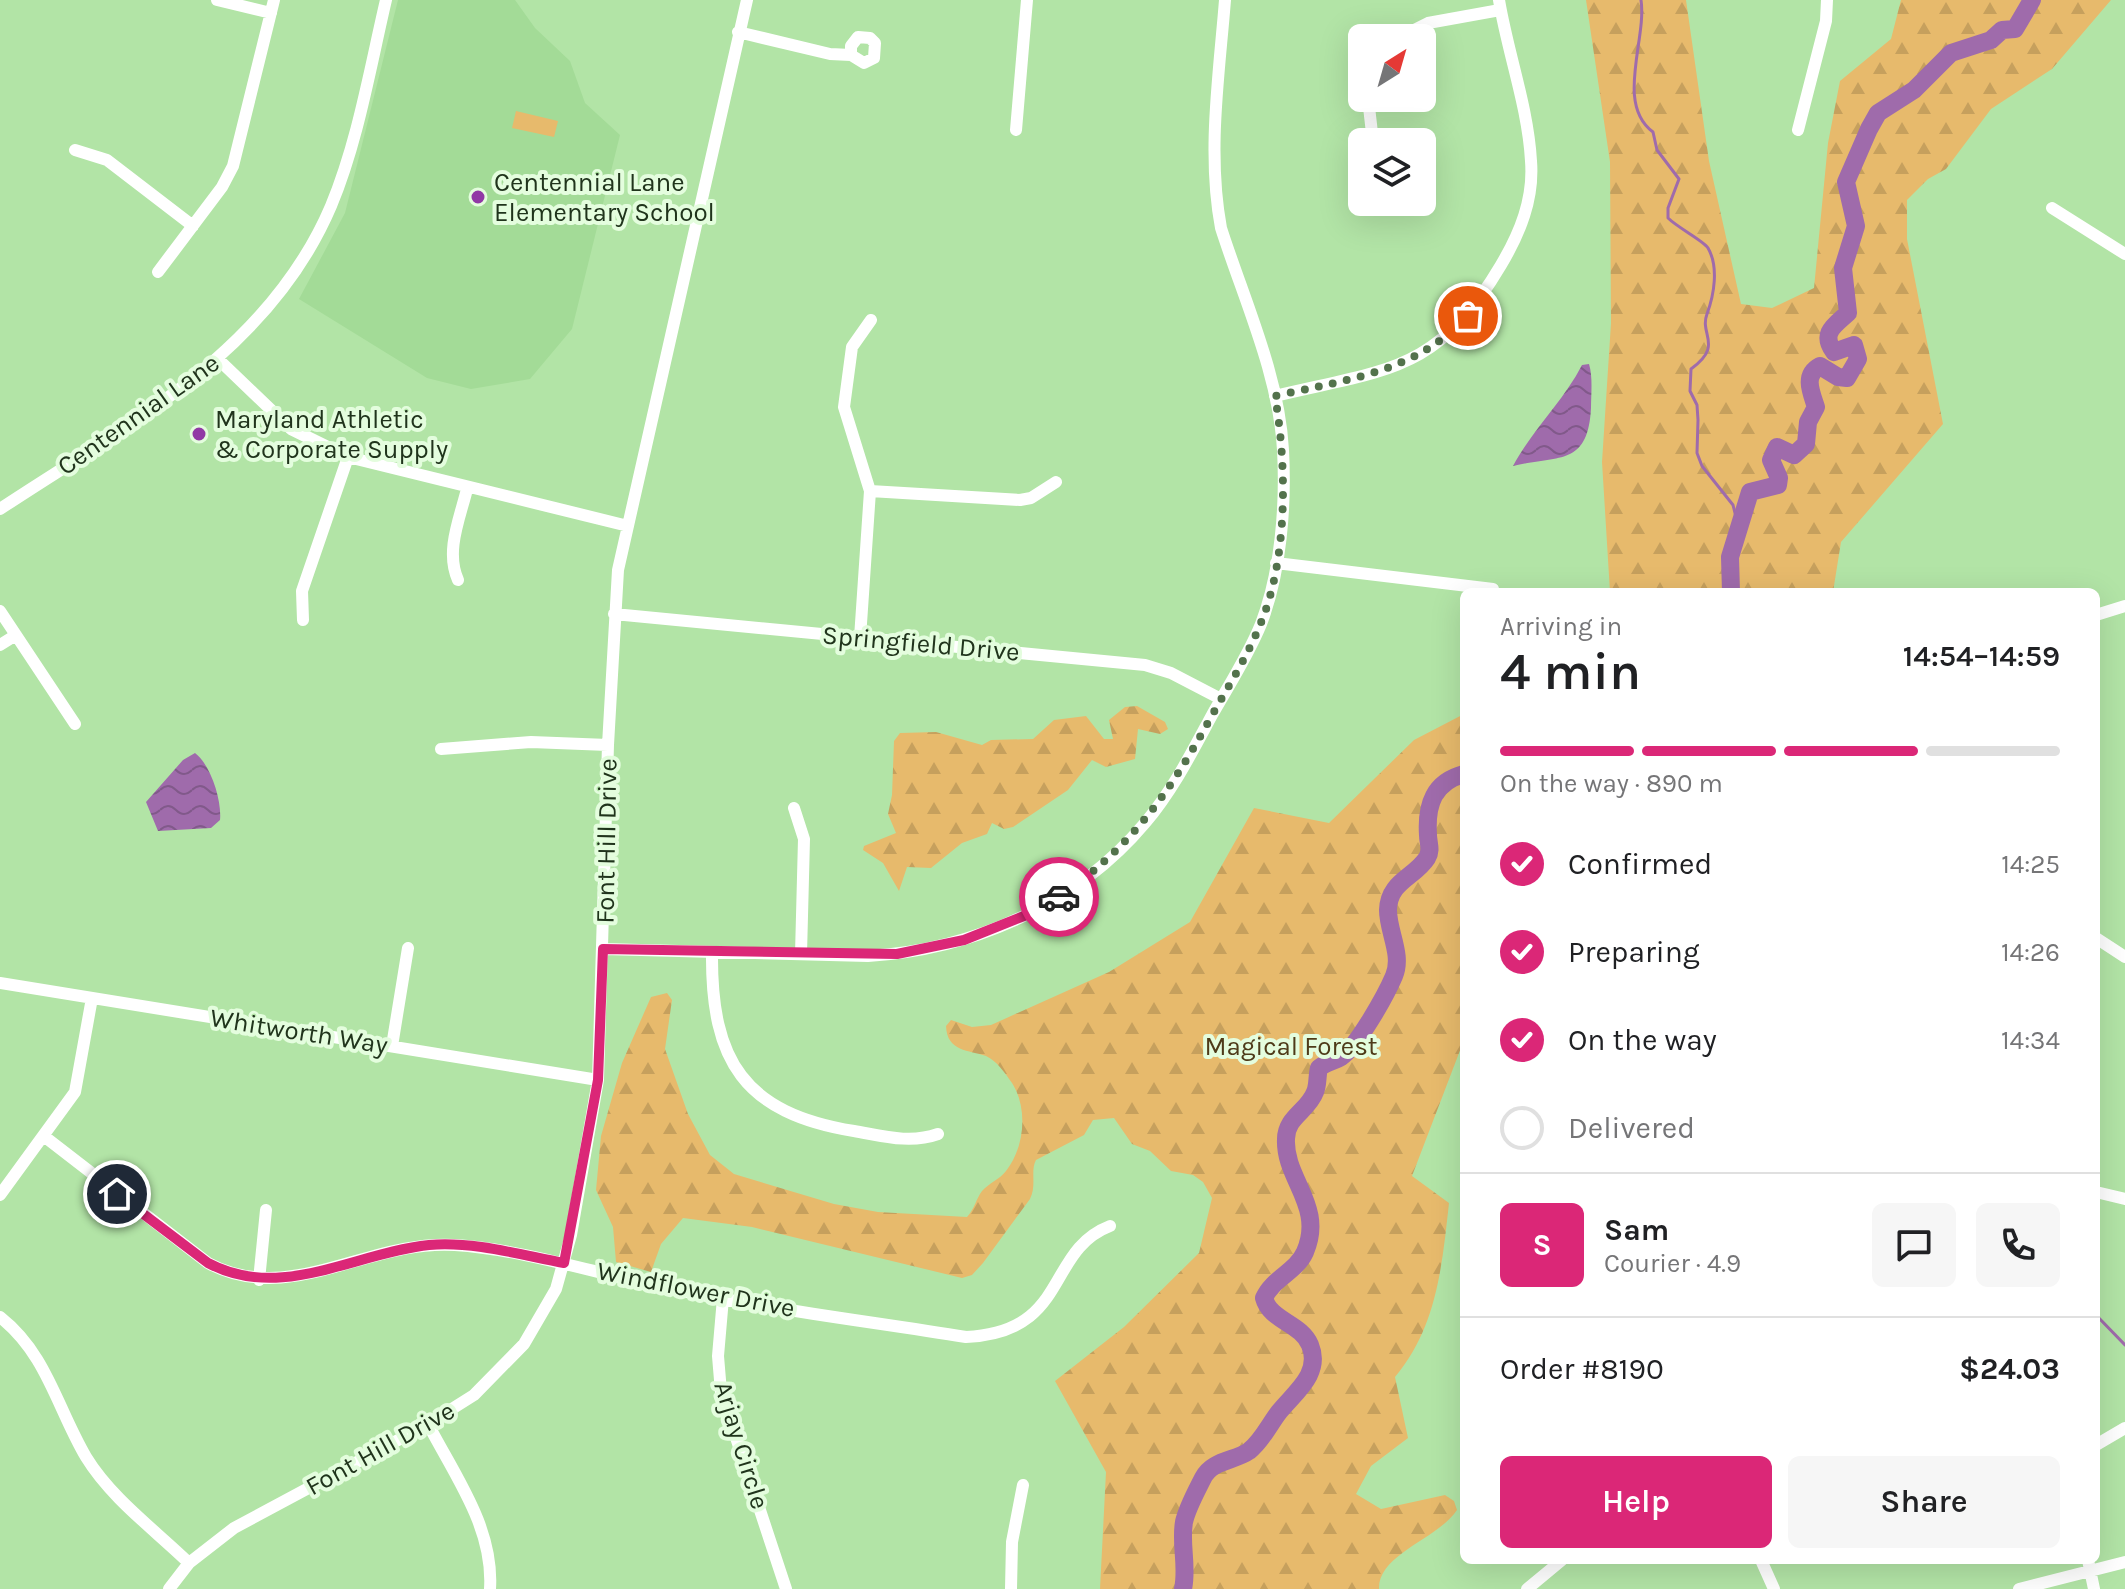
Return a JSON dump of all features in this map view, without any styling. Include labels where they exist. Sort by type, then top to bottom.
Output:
[{"type":"street","points":[[158,272],[222,187],[233,166],[272,7],[217,0]]},
{"type":"street","name":"Centennial Lane","points":[[0,509],[182,389],[219,360],[255,323],[287,283],[326,215],[352,140],[386,0]]},
{"type":"street","name":"Font Hill Drive","points":[[169,1589],[189,1563],[234,1528],[428,1424],[474,1395],[510,1362],[538,1325],[564,1263],[598,1080],[614,614],[628,526],[747,0]]},
{"type":"street","points":[[1016,130],[1027,0]]},
{"type":"street","points":[[603,949],[868,956],[931,949],[997,928],[1059,896],[1111,857],[1145,823],[1174,782],[1261,624],[1276,563],[1284,476],[1275,396],[1216,204],[1213,152],[1225,0]]},
{"type":"street","points":[[1798,130],[1826,21],[1827,0]]},
{"type":"street","points":[[1275,396],[1383,370],[1433,348],[1468,316],[1500,266],[1521,225],[1530,197],[1532,165],[1529,135],[1500,5],[1426,24]]},
{"type":"street","points":[[738,32],[830,54],[851,55]]},
{"type":"street","points":[[75,150],[107,160],[193,226]]},
{"type":"street","points":[[2052,208],[2125,254]]},
{"type":"street","points":[[860,638],[870,491],[844,407],[852,347],[871,320]]},
{"type":"street","points":[[219,360],[291,429],[348,457],[467,489],[628,526]]},
{"type":"street","points":[[303,620],[302,591],[348,457]]},
{"type":"street","points":[[870,491],[1005,501],[1031,498],[1056,482]]},
{"type":"street","points":[[458,580],[452,560],[453,549],[467,489]]},
{"type":"street","points":[[1276,563],[1485,588]]},
{"type":"street","points":[[2100,614],[2125,606]]},
{"type":"street","points":[[0,611],[75,724]]},
{"type":"street","name":"Springfield Drive","points":[[614,614],[1145,665],[1171,673],[1221,699]]},
{"type":"street","points":[[0,645],[16,635]]},
{"type":"street","points":[[441,749],[531,742],[608,745]]},
{"type":"street","points":[[794,808],[804,839],[801,954]]},
{"type":"street","points":[[2100,941],[2125,957]]},
{"type":"street","points":[[392,1046],[408,948]]},
{"type":"street","points":[[712,953],[714,1016],[724,1048],[750,1086],[766,1100],[807,1122],[829,1127],[902,1140],[938,1134]]},
{"type":"street","name":"Whitworth Way","points":[[0,983],[598,1080]]},
{"type":"street","points":[[0,1195],[75,1092],[92,998]]},
{"type":"street","name":"Windflower Drive","points":[[45,1137],[208,1263],[223,1271],[259,1280],[296,1276],[432,1245],[477,1248],[564,1263],[723,1298],[966,1337],[999,1333],[1030,1318],[1081,1248],[1100,1230],[1110,1226]]},
{"type":"street","points":[[2100,1193],[2125,1199]]},
{"type":"street","points":[[259,1280],[266,1210]]},
{"type":"street","name":"Arjay Circle","points":[[723,1298],[718,1356],[721,1392],[786,1589]]},
{"type":"street","points":[[0,1317],[36,1354],[86,1457],[102,1479],[189,1563]]},
{"type":"street","points":[[428,1424],[485,1534],[489,1549],[490,1589]]},
{"type":"street","points":[[2100,1443],[2125,1428]]},
{"type":"street","points":[[1011,1589],[1012,1542],[1023,1485]]},
{"type":"street","points":[[2019,1589],[2089,1565],[2125,1562]]},
{"type":"street","points":[[1527,1589],[1557,1564]]},
{"type":"street","points":[[1763,1564],[1774,1589]]},
{"type":"street","points":[[2089,1565],[2094,1589]]},
{"type":"shaded area","name":"Centennial Lane Elementary School","points":[[398,0],[515,0],[535,28],[570,61],[585,103],[620,135],[572,329],[530,379],[471,389],[427,378],[299,299],[345,213]]},
{"type":"green space","points":[[1586,0],[1686,0],[1709,161],[1741,304],[1772,308],[1814,288],[1828,143],[1840,81],[1891,39],[1901,0],[2111,0],[2052,69],[1991,109],[1946,169],[1928,179],[1907,200],[1907,239],[1943,424],[1841,542],[1834,588],[1610,588],[1602,462],[1611,323],[1610,162]]},
{"type":"green space","points":[[516,111],[558,121],[554,137],[512,128]]},
{"type":"green space","points":[[1137,706],[1165,722],[1168,729],[1160,734],[1138,729],[1135,759],[1106,767],[1092,760],[1068,790],[1013,827],[1004,829],[992,823],[987,834],[962,843],[931,868],[907,867],[899,891],[883,863],[863,850],[864,846],[896,833],[888,814],[892,795],[894,741],[900,733],[936,732],[982,745],[991,740],[1033,739],[1054,720],[1086,716],[1104,739],[1113,739],[1109,720],[1125,707]]},
{"type":"green space","name":"Magical Forest","points":[[1460,716],[1460,1050],[1412,1176],[1449,1203],[1440,1273],[1429,1317],[1409,1358],[1395,1377],[1408,1438],[1371,1466],[1356,1494],[1381,1509],[1445,1495],[1454,1501],[1457,1510],[1437,1530],[1388,1566],[1381,1577],[1379,1589],[1100,1589],[1106,1472],[1055,1381],[1124,1327],[1199,1253],[1212,1198],[1203,1182],[1193,1175],[1171,1171],[1150,1151],[1132,1144],[1114,1118],[1093,1120],[1084,1135],[1036,1160],[1030,1199],[983,1263],[972,1275],[962,1278],[752,1227],[683,1218],[661,1244],[651,1272],[616,1262],[613,1227],[596,1190],[601,1136],[622,1063],[651,997],[667,993],[672,1000],[665,1049],[688,1114],[710,1155],[734,1174],[834,1204],[878,1212],[967,1217],[982,1191],[1004,1174],[1012,1161],[1020,1139],[1022,1116],[1017,1093],[997,1064],[950,1041],[946,1026],[951,1020],[972,1027],[991,1025],[1109,972],[1190,922],[1254,808],[1329,823],[1414,740]]},
{"type":"water","points":[[1589,364],[1591,408],[1584,440],[1568,455],[1513,466],[1582,365]]},
{"type":"water","points":[[195,753],[206,766],[214,784],[220,820],[211,828],[158,831],[146,802],[183,760]]},
{"type":"waterway","points":[[1641,0],[1634,88],[1636,105],[1642,120],[1653,132],[1657,150],[1679,179],[1668,208],[1668,218],[1706,245],[1714,272],[1705,321],[1708,347],[1701,361],[1691,369],[1690,391],[1697,405],[1697,453],[1702,466],[1733,505],[1739,529]]},
{"type":"waterway","points":[[1731,588],[1730,557],[1750,492],[1778,485],[1779,478],[1771,460],[1777,447],[1794,455],[1806,444],[1808,422],[1816,407],[1810,384],[1812,374],[1820,366],[1838,377],[1847,378],[1858,359],[1854,345],[1834,352],[1828,340],[1831,330],[1848,313],[1843,268],[1856,226],[1846,182],[1869,129],[1878,113],[1914,90],[1951,53],[1991,40],[2002,30],[2015,29],[2032,0]]},
{"type":"waterway","points":[[1183,1589],[1184,1522],[1203,1478],[1212,1468],[1254,1447],[1309,1374],[1313,1355],[1306,1338],[1272,1312],[1264,1298],[1273,1285],[1301,1259],[1310,1236],[1307,1207],[1287,1153],[1287,1131],[1293,1119],[1312,1099],[1319,1068],[1341,1057],[1355,1043],[1390,985],[1397,960],[1389,900],[1397,886],[1422,865],[1428,855],[1429,814],[1434,796],[1445,783],[1460,776]]},
{"type":"waterway","points":[[2100,1319],[2125,1345]]},
{"type":"way so far","points":[[1059,897],[1121,849],[1157,807],[1186,762],[1261,624],[1276,563],[1284,476],[1275,396],[1409,361],[1433,348],[1468,316]]},
{"type":"place","name":"Centennial Lane Elementary School","points":[[478,197]]},
{"type":"place","name":"Maryland Athletic & Corporate Supply","points":[[199,434]]},
{"type":"route","points":[[117,1194],[208,1263],[223,1271],[259,1280],[296,1276],[406,1248],[432,1245],[477,1248],[564,1263],[598,1080],[603,949],[868,956],[897,954],[964,940],[1029,914],[1059,897]]}]
